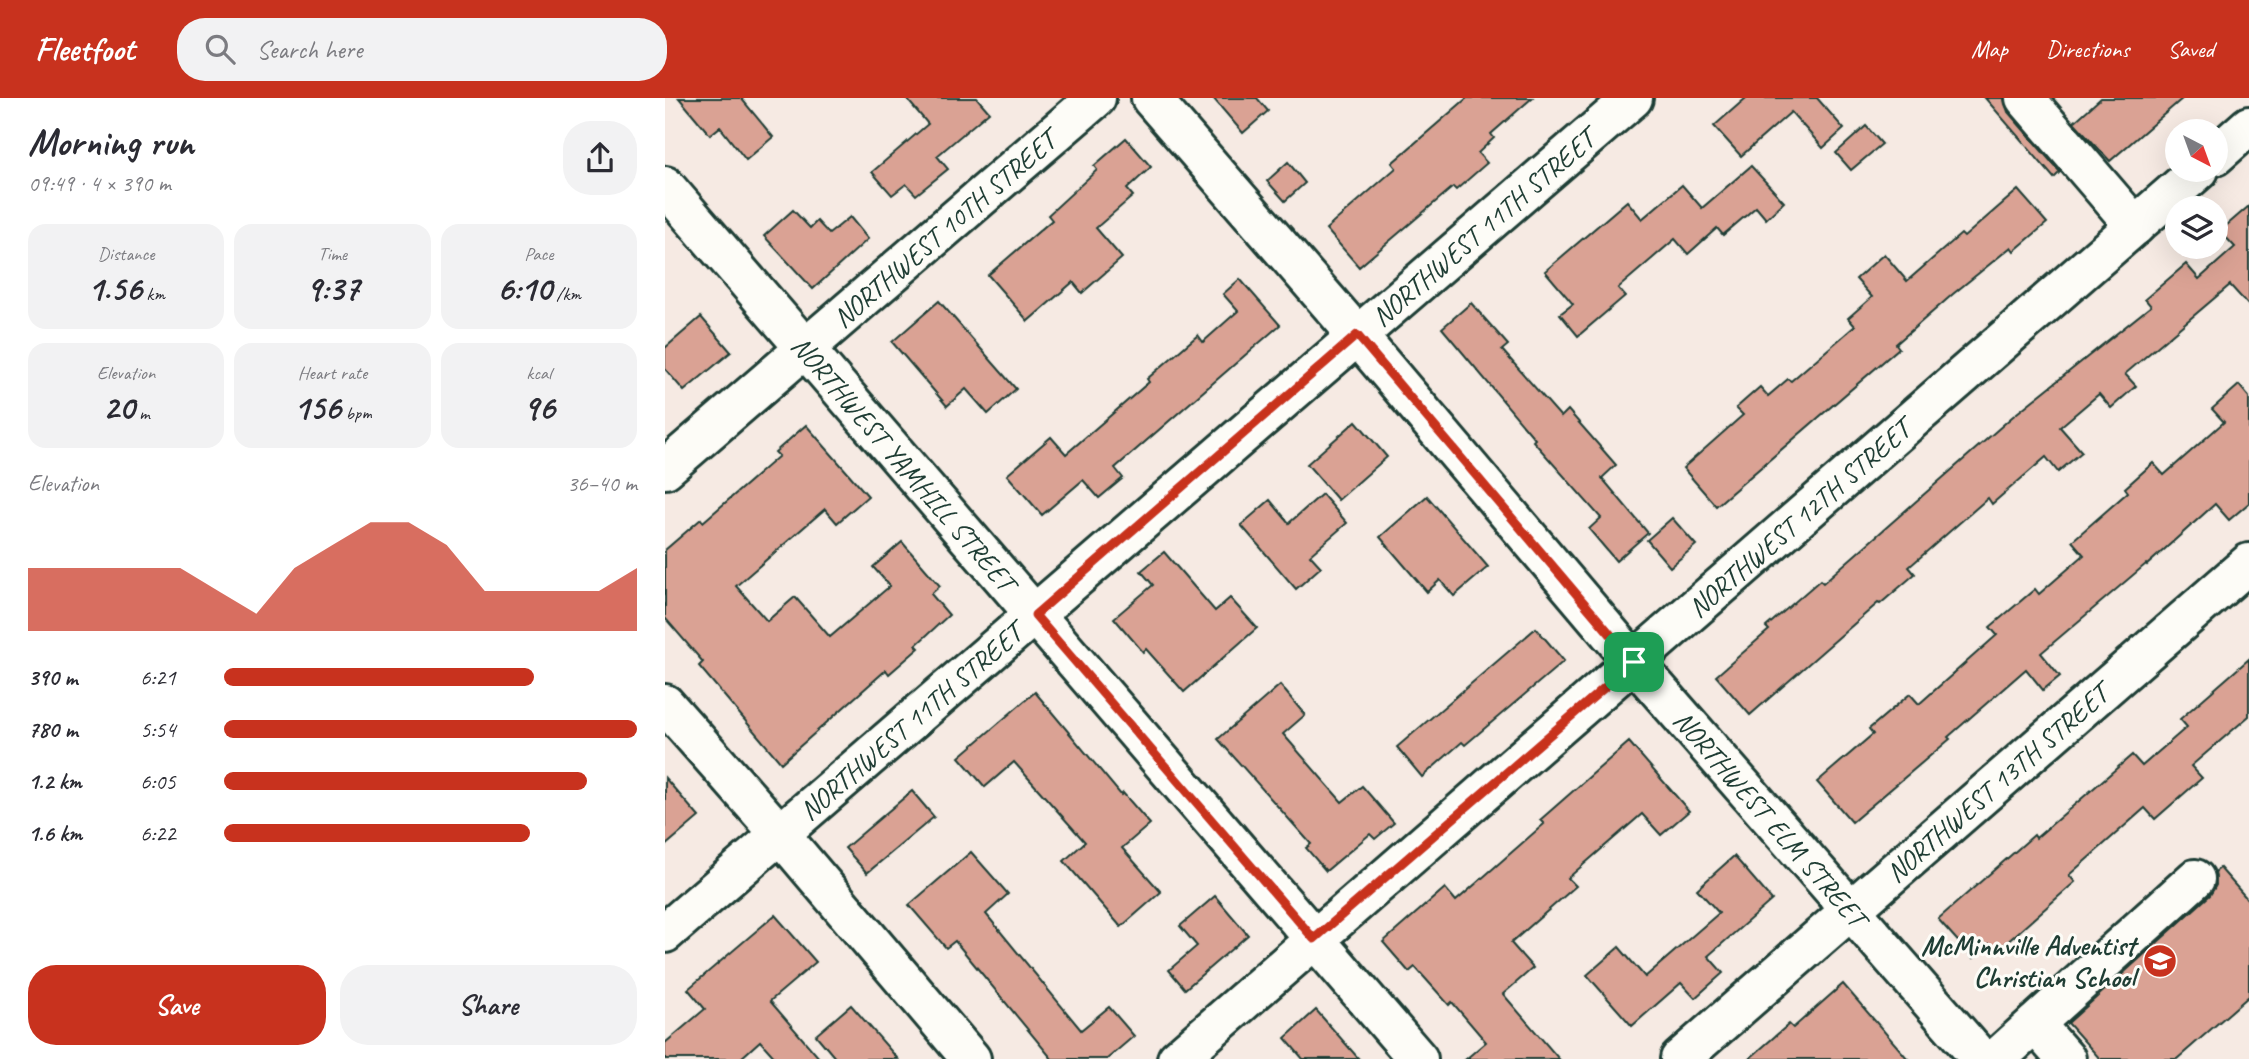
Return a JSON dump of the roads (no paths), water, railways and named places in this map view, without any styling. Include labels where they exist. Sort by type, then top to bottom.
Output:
[{"type":"street","name":"NORTHWEST 10TH STREET","points":[[665,469],[1096,98]]},
{"type":"street","name":"NORTHWEST ELM STREET","points":[[1151,98],[1357,335],[1634,662],[1981,1059]]},
{"type":"street","name":"NORTHWEST 11TH STREET","points":[[665,933],[1633,98]]},
{"type":"street","points":[[2025,98],[2134,226]]},
{"type":"street","name":"NORTHWEST 12TH STREET","points":[[1177,1059],[2185,182]]},
{"type":"street","name":"NORTHWEST YAMHILL STREET","points":[[665,186],[1418,1059]]},
{"type":"street","name":"NORTHWEST 13TH STREET","points":[[1680,1059],[2249,563]]},
{"type":"street","points":[[665,704],[780,834],[971,1059]]},
{"type":"street","points":[[1996,1059],[2195,879]]},
{"type":"street","points":[[2035,1024],[2066,1059]]},
{"type":"place","name":"McMinnville Adventist Christian School","points":[[2160,961]]}]
